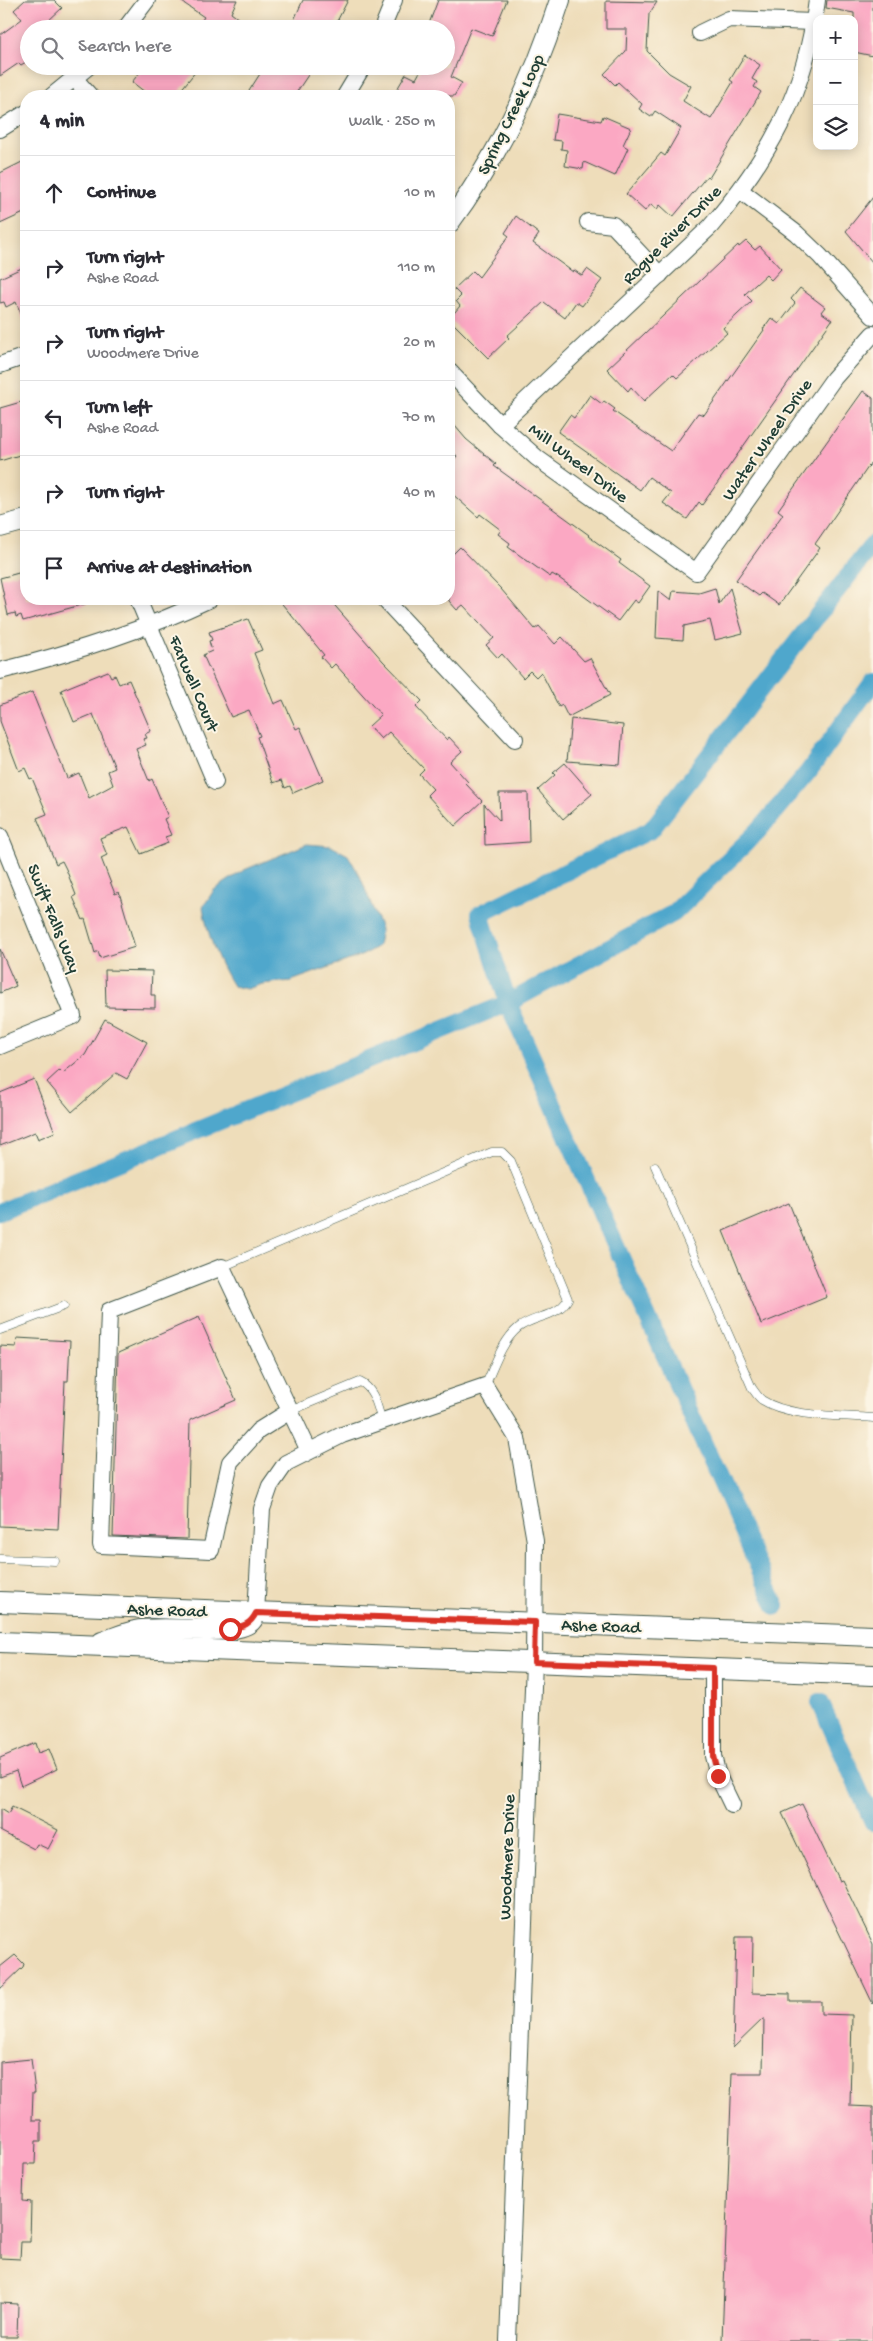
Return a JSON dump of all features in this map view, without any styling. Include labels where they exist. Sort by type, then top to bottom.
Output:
[{"type":"street","points":[[132,20],[147,0]]},
{"type":"street","points":[[386,20],[394,0]]},
{"type":"street","name":"Spring Creek Loop","points":[[455,214],[477,181],[504,133],[528,84],[560,0]]},
{"type":"street","name":"Rogue River Drive","points":[[815,15],[817,0]]},
{"type":"street","points":[[700,33],[729,19],[813,22]]},
{"type":"street","name":"Rogue River Drive","points":[[500,426],[660,276],[710,227],[741,191],[761,162],[781,126],[799,82],[813,26]]},
{"type":"street","points":[[60,90],[79,75]]},
{"type":"street","points":[[349,90],[358,75]]},
{"type":"street","points":[[75,79],[85,90]]},
{"type":"street","points":[[0,129],[20,117]]},
{"type":"street","points":[[741,191],[796,232],[873,316]]},
{"type":"street","points":[[588,222],[614,225],[660,276]]},
{"type":"street","name":"Water Wheel Drive","points":[[696,572],[834,378],[873,334]]},
{"type":"street","points":[[0,365],[20,358]]},
{"type":"street","name":"Mill Wheel Drive","points":[[455,377],[500,426],[537,458],[696,572]]},
{"type":"street","points":[[0,527],[20,522]]},
{"type":"street","name":"Farwell Court","points":[[140,605],[215,782]]},
{"type":"street","points":[[0,671],[58,656],[149,626],[196,605]]},
{"type":"street","points":[[390,605],[515,739]]},
{"type":"street","name":"Swift Falls Way","points":[[0,836],[73,1016],[0,1046]]},
{"type":"street","points":[[290,1411],[258,1431],[230,1462],[211,1550],[100,1545],[109,1311],[222,1267],[309,1451]]},
{"type":"street","points":[[93,1646],[134,1631],[166,1628],[230,1629],[244,1626],[251,1622],[256,1613],[262,1509],[270,1486],[286,1462],[342,1435],[485,1386]]},
{"type":"street","name":"Woodmere Drive","points":[[485,1386],[518,1438],[535,1541],[534,1662],[508,2341]]},
{"type":"street","name":"Ashe Road","points":[[6,1604],[535,1622],[873,1636]]},
{"type":"street","points":[[0,1642],[873,1675]]},
{"type":"street","points":[[713,1668],[713,1756],[718,1776],[732,1805]]},
{"type":"lane","points":[[222,1267],[492,1152],[502,1152],[511,1161],[568,1299],[558,1311],[519,1327],[508,1339],[485,1386]]},
{"type":"lane","points":[[655,1166],[752,1388],[761,1399],[776,1407],[800,1412],[873,1418]]},
{"type":"lane","points":[[0,1330],[64,1306]]},
{"type":"lane","points":[[290,1411],[360,1382],[371,1390],[382,1422]]},
{"type":"lane","points":[[0,1559],[54,1561]]},
{"type":"water","points":[[307,844],[331,846],[348,855],[360,876],[381,929],[378,946],[363,955],[291,981],[262,984],[247,989],[233,986],[214,948],[203,907],[214,890],[244,870]]},
{"type":"building","points":[[25,0],[54,0],[62,8],[49,20],[21,20],[22,19],[14,10]]},
{"type":"building","points":[[179,0],[237,0],[231,13],[238,20],[202,20],[204,17]]},
{"type":"building","points":[[303,0],[348,0],[338,20],[294,20]]},
{"type":"building","points":[[438,0],[507,0],[492,36],[471,28],[455,67],[455,20],[430,20]]},
{"type":"building","points":[[827,0],[873,0],[873,56],[858,53],[858,15],[826,8]]},
{"type":"building","points":[[606,1],[657,2],[649,14],[647,51],[669,73],[691,86],[683,101],[711,119],[733,82],[730,80],[745,55],[760,65],[752,79],[757,82],[754,87],[761,92],[709,178],[707,176],[673,217],[660,205],[657,209],[651,204],[645,211],[626,194],[661,153],[665,156],[681,128],[655,111],[651,117],[639,109],[642,104],[618,82],[615,85],[604,74],[626,51],[627,29],[606,29]]},
{"type":"building","points":[[20,20],[20,64],[0,76],[0,35]]},
{"type":"building","points":[[138,75],[193,75],[181,90],[142,90],[132,82]]},
{"type":"building","points":[[259,75],[308,75],[298,90],[250,90]]},
{"type":"building","points":[[405,75],[416,79],[418,75],[452,75],[451,77],[462,83],[455,94],[455,90],[397,90]]},
{"type":"building","points":[[557,114],[601,121],[603,116],[631,128],[623,145],[628,148],[615,176],[584,162],[583,169],[565,166],[567,150],[561,149],[562,141],[553,140]]},
{"type":"building","points":[[20,163],[20,215],[0,224],[0,173]]},
{"type":"building","points":[[873,197],[873,263],[846,231]]},
{"type":"building","points":[[516,216],[539,234],[533,243],[573,272],[574,270],[582,276],[587,269],[602,280],[582,306],[576,302],[565,318],[544,302],[507,336],[509,338],[488,358],[455,325],[455,312],[460,306],[456,301],[461,296],[455,288],[473,271],[479,277],[509,236],[505,233]]},
{"type":"building","points":[[746,241],[755,250],[760,246],[781,269],[771,280],[766,275],[745,294],[752,301],[723,328],[727,333],[677,378],[673,374],[644,401],[631,387],[628,391],[607,369],[738,245],[739,247]]},
{"type":"building","points":[[20,269],[20,312],[16,302],[6,307],[4,302],[0,303],[0,278]]},
{"type":"building","points":[[800,288],[825,307],[821,312],[832,320],[702,505],[699,502],[687,519],[663,503],[671,493],[649,477],[640,490],[558,432],[570,415],[574,418],[590,395],[602,404],[604,401],[615,409],[613,411],[671,451],[698,413],[704,415],[771,318],[779,324],[795,303],[791,299]]},
{"type":"building","points":[[863,391],[873,398],[873,460],[815,544],[820,548],[779,605],[762,593],[759,596],[736,580],[783,514],[778,510]]},
{"type":"building","points":[[20,402],[20,455],[0,461],[0,408]]},
{"type":"building","points":[[455,426],[466,439],[496,464],[494,466],[589,535],[621,560],[619,563],[650,586],[638,603],[634,600],[618,621],[559,578],[552,574],[550,577],[508,547],[510,543],[498,534],[501,530],[480,514],[478,517],[455,496],[455,458],[457,456],[455,454]]},
{"type":"building","points":[[460,547],[501,589],[535,629],[539,626],[555,644],[562,637],[584,661],[590,658],[610,695],[568,717],[562,705],[559,707],[541,672],[536,677],[530,671],[523,678],[502,654],[498,658],[486,645],[494,638],[463,605],[457,610],[453,605],[455,605],[455,552]]},
{"type":"building","points":[[20,573],[20,605],[81,605],[23,621],[21,615],[16,617],[15,613],[8,615],[0,578]]},
{"type":"building","points":[[715,588],[719,604],[730,588],[743,633],[715,640],[710,620],[684,626],[683,640],[656,638],[658,591],[671,601],[673,591],[699,593]]},
{"type":"building","points":[[283,605],[334,605],[383,661],[422,701],[416,707],[447,740],[449,737],[462,751],[450,762],[468,782],[466,784],[482,801],[455,826],[427,795],[433,789],[419,774],[424,769],[389,732],[381,739],[369,726],[381,715],[335,664],[331,668],[321,657],[324,655]]},
{"type":"building","points":[[248,619],[262,650],[254,653],[274,704],[283,700],[296,729],[300,727],[323,780],[293,793],[290,786],[285,788],[282,780],[273,783],[257,737],[260,736],[249,710],[231,717],[203,655],[212,651],[209,641],[212,640],[209,632]]},
{"type":"building","points":[[108,671],[111,677],[115,675],[119,684],[129,680],[151,731],[145,734],[147,738],[143,739],[146,745],[136,749],[149,781],[152,779],[168,817],[164,819],[171,835],[165,837],[168,843],[141,854],[128,827],[100,838],[107,855],[101,858],[115,894],[119,892],[135,947],[100,958],[98,951],[95,953],[85,919],[83,920],[73,897],[76,895],[66,869],[62,861],[56,864],[37,818],[47,814],[32,778],[30,779],[25,768],[19,771],[0,721],[0,705],[32,692],[67,778],[79,773],[89,798],[113,785],[108,771],[115,768],[93,714],[74,722],[61,690]]},
{"type":"building","points":[[571,719],[623,725],[620,765],[567,761]]},
{"type":"building","points":[[565,763],[592,794],[563,819],[538,790]]},
{"type":"building","points":[[499,793],[528,793],[529,842],[485,845],[484,804],[500,821]]},
{"type":"building","points":[[0,949],[16,986],[0,993]]},
{"type":"building","points":[[105,970],[152,971],[151,995],[155,995],[155,1008],[106,1007]]},
{"type":"building","points":[[105,1019],[147,1042],[127,1079],[116,1073],[72,1112],[47,1082],[60,1070],[63,1073],[85,1055]]},
{"type":"building","points":[[34,1079],[55,1132],[38,1139],[35,1132],[0,1146],[0,1093]]},
{"type":"building","points":[[789,1203],[827,1297],[761,1324],[723,1231]]},
{"type":"building","points":[[199,1317],[236,1400],[190,1420],[187,1539],[113,1536],[118,1353]]},
{"type":"building","points":[[17,1338],[70,1341],[68,1381],[65,1381],[58,1529],[0,1526],[0,1346],[16,1347]]},
{"type":"building","points":[[35,1743],[38,1753],[49,1749],[57,1769],[21,1786],[16,1771],[0,1777],[0,1758]]},
{"type":"building","points":[[802,1804],[839,1881],[842,1880],[873,1944],[873,2004],[782,1813]]},
{"type":"building","points":[[12,1807],[58,1830],[48,1849],[37,1844],[34,1849],[0,1831],[0,1809],[8,1814]]},
{"type":"building","points":[[736,1937],[753,1937],[752,1993],[790,1994],[790,2001],[821,2001],[821,2014],[852,2015],[850,2106],[873,2107],[873,2341],[722,2341],[732,2073],[763,2073],[764,2018],[733,2048]]},
{"type":"building","points":[[15,1955],[24,1964],[23,1967],[0,1989],[0,1967]]},
{"type":"building","points":[[31,2059],[35,2092],[33,2092],[32,2120],[41,2120],[41,2141],[36,2141],[35,2164],[24,2164],[23,2201],[31,2202],[30,2242],[21,2242],[20,2259],[0,2258],[0,2062]]},
{"type":"building","points":[[0,2303],[18,2304],[17,2337],[0,2337]]},
{"type":"waterway","points":[[776,1606],[508,1003],[480,914],[651,830],[873,544]]},
{"type":"waterway","points":[[0,1211],[508,1003],[674,913],[758,831],[808,772],[873,682]]},
{"type":"waterway","points":[[820,1702],[873,1822]]},
{"type":"route","points":[[230,1629],[244,1626],[251,1622],[256,1613],[535,1622],[534,1662],[713,1668],[713,1756],[718,1776]]}]
